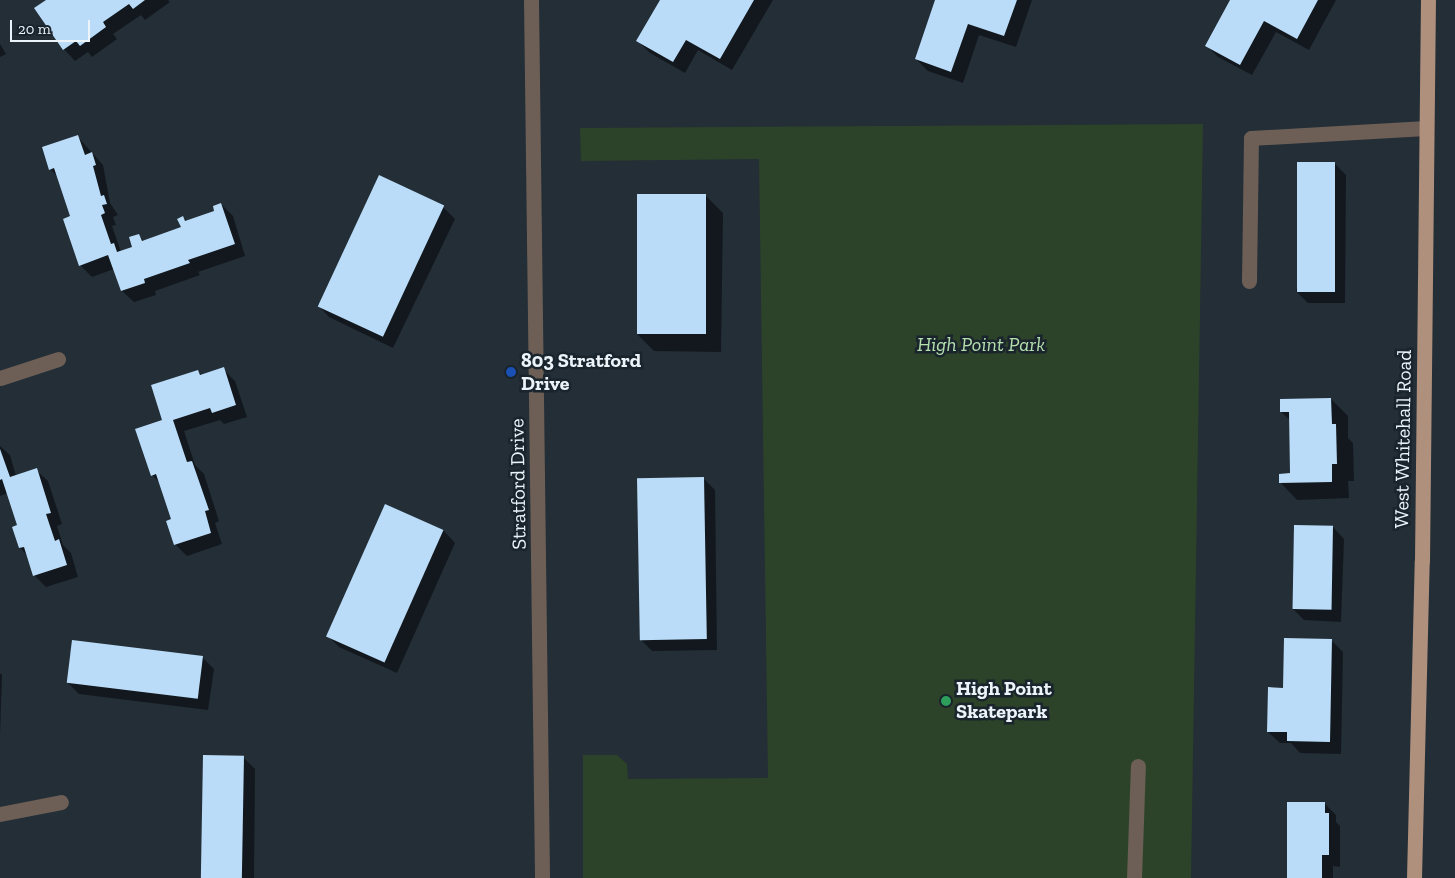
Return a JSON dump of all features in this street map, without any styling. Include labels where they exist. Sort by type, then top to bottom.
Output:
[{"type":"main road","name":"West Whitehall Road","points":[[1414,878],[1422,561],[1428,0]]},
{"type":"street","name":"Stratford Drive","points":[[531,0],[542,878]]},
{"type":"street","points":[[1249,281],[1251,138],[1426,128]]},
{"type":"street","points":[[0,378],[58,358]]},
{"type":"street","points":[[1134,878],[1138,766]]},
{"type":"street","points":[[0,814],[61,802]]},
{"type":"green space","name":"High Point Park","points":[[1203,124],[1191,878],[583,878],[583,755],[617,755],[627,764],[628,779],[768,778],[759,159],[581,161],[580,128]]},
{"type":"building","points":[[46,0],[145,0],[133,9],[129,4],[103,22],[106,27],[80,46],[76,41],[63,50],[34,8]]},
{"type":"building","points":[[660,0],[754,0],[720,59],[686,40],[673,62],[636,41]]},
{"type":"building","points":[[935,0],[1017,0],[1004,36],[968,24],[951,72],[915,59]]},
{"type":"building","points":[[1230,0],[1318,0],[1297,39],[1264,21],[1240,65],[1205,46]]},
{"type":"building","points":[[78,135],[85,155],[92,152],[96,165],[93,166],[101,196],[104,195],[107,204],[102,205],[105,213],[101,215],[111,244],[114,243],[117,252],[132,247],[129,237],[139,234],[142,241],[181,227],[177,219],[183,216],[185,221],[214,211],[213,206],[221,203],[235,244],[188,260],[190,263],[144,279],[145,283],[121,291],[108,255],[79,266],[63,219],[70,216],[54,168],[49,170],[42,147]]},
{"type":"building","points":[[1297,162],[1335,162],[1335,292],[1297,292]]},
{"type":"building","points":[[379,175],[444,205],[383,337],[318,306]]},
{"type":"building","points":[[637,194],[706,194],[706,334],[637,334]]},
{"type":"building","points":[[224,367],[236,405],[212,413],[210,408],[173,420],[187,462],[192,461],[209,510],[205,511],[211,533],[174,545],[166,521],[171,519],[156,474],[151,476],[135,429],[162,420],[151,385],[198,370],[200,375]]},
{"type":"building","points":[[1331,398],[1332,424],[1336,424],[1337,464],[1332,464],[1332,482],[1279,483],[1279,474],[1290,473],[1289,412],[1280,412],[1280,399]]},
{"type":"building","points":[[0,449],[10,477],[37,468],[51,513],[46,514],[55,541],[59,539],[67,565],[33,576],[24,547],[19,548],[12,527],[17,525],[2,479],[0,480]]},
{"type":"building","points":[[704,477],[707,639],[640,640],[637,478]]},
{"type":"building","points":[[385,504],[443,530],[384,662],[326,636]]},
{"type":"building","points":[[1294,525],[1333,526],[1332,610],[1293,609]]},
{"type":"building","points":[[1284,638],[1332,639],[1330,742],[1287,741],[1287,732],[1267,732],[1268,687],[1283,688]]},
{"type":"building","points":[[72,640],[203,656],[198,699],[67,683]]},
{"type":"building","points":[[203,755],[244,756],[242,878],[201,878]]},
{"type":"building","points":[[1287,802],[1325,802],[1325,813],[1329,813],[1329,855],[1322,855],[1322,878],[1287,878]]},
{"type":"place","name":"803 Stratford Drive","points":[[511,372]]},
{"type":"place","name":"High Point Skatepark","points":[[946,701]]}]
